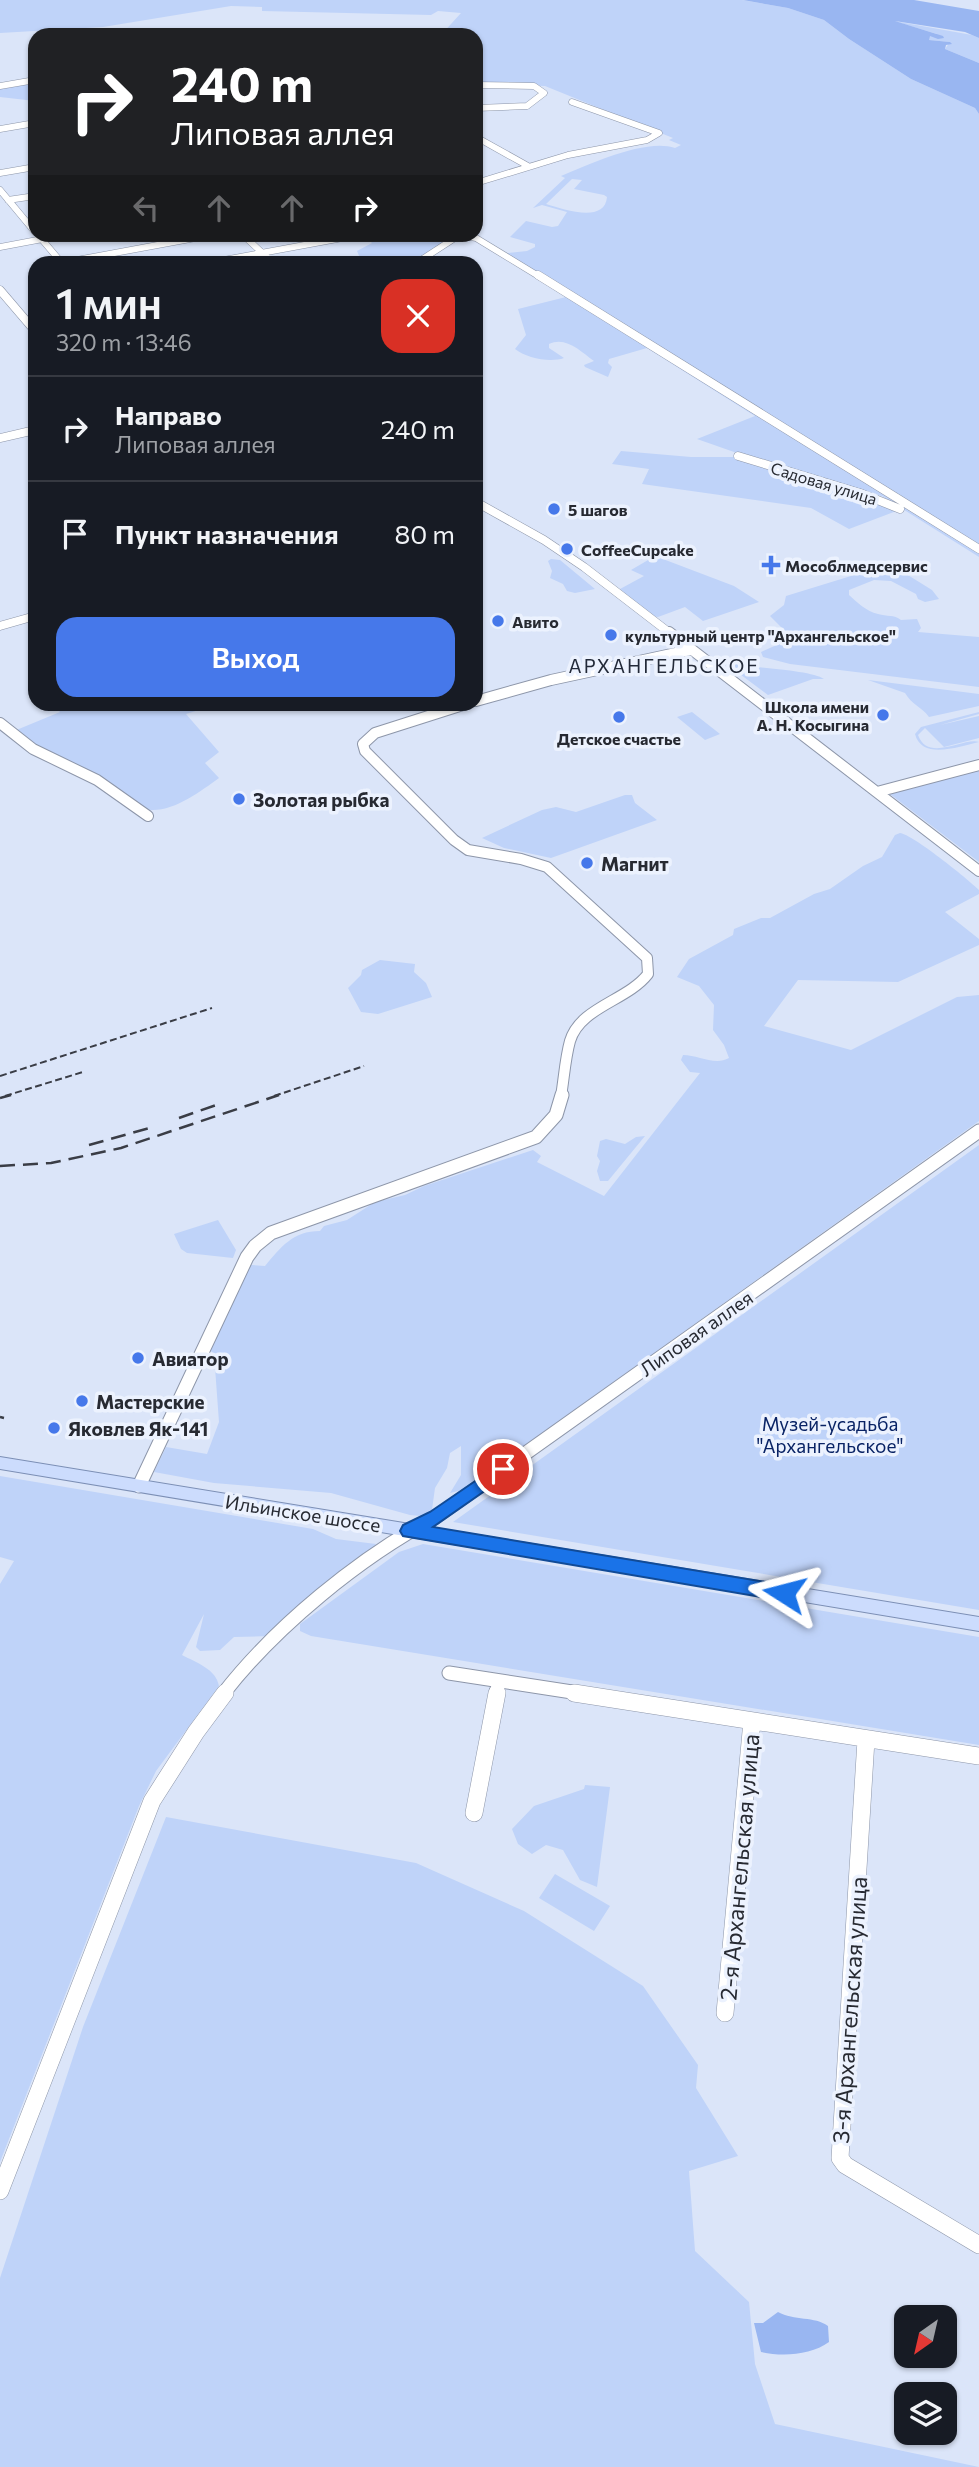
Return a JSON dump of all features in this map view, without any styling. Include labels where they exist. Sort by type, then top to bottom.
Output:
[{"type":"main road","name":"Ильинское шоссе","points":[[0,1463],[979,1624]]},
{"type":"street","points":[[0,86],[28,81]]},
{"type":"street","points":[[483,85],[534,86],[544,93],[527,106],[483,108]]},
{"type":"street","points":[[483,180],[568,155],[617,148],[647,140],[659,133],[572,102]]},
{"type":"street","points":[[0,129],[28,124]]},
{"type":"street","points":[[483,141],[528,166]]},
{"type":"street","points":[[0,173],[28,168]]},
{"type":"street","points":[[0,190],[28,221]]},
{"type":"street","points":[[8,200],[28,197]]},
{"type":"street","points":[[0,247],[28,238]]},
{"type":"street","points":[[45,242],[58,256]]},
{"type":"street","points":[[97,256],[173,242]]},
{"type":"street","points":[[251,242],[266,256]]},
{"type":"street","points":[[246,256],[321,242]]},
{"type":"street","points":[[428,256],[450,242]]},
{"type":"street","points":[[483,242],[979,550]]},
{"type":"street","points":[[0,290],[28,323]]},
{"type":"street","points":[[0,438],[28,432]]},
{"type":"street","name":"Садовая улица","points":[[738,456],[783,472],[868,494],[901,509],[979,559]]},
{"type":"street","points":[[483,506],[574,560],[979,872]]},
{"type":"street","points":[[0,626],[28,617]]},
{"type":"street","points":[[483,699],[551,680],[690,650]]},
{"type":"street","points":[[139,1486],[224,1311],[243,1264],[255,1245],[281,1229],[536,1138],[556,1115],[570,1041],[575,1029],[592,1012],[632,989],[648,974],[647,958],[641,950],[556,873],[521,859],[468,850],[365,751],[363,744],[375,733],[444,711]]},
{"type":"street","points":[[0,723],[33,749],[97,780],[148,816]]},
{"type":"street","points":[[877,792],[979,765]]},
{"type":"street","name":"Липовая аллея","points":[[0,2191],[145,1816],[174,1764],[243,1671],[284,1628],[391,1542],[436,1517],[979,1130]]},
{"type":"street","points":[[449,1673],[979,1756]]},
{"type":"street","points":[[474,1813],[499,1681]]},
{"type":"street","name":"2-я Архангельская улица","points":[[725,2013],[752,1721]]},
{"type":"street","name":"3-я Архангельская улица","points":[[866,1740],[840,2158],[845,2165],[979,2245]]},
{"type":"green space","points":[[0,0],[742,0],[788,8],[824,20],[911,79],[975,108],[979,114],[979,557],[882,496],[785,470],[697,439],[755,416],[647,348],[609,359],[608,363],[612,367],[608,377],[585,367],[584,365],[594,361],[567,343],[549,344],[549,348],[564,358],[552,360],[538,359],[515,349],[526,335],[518,309],[566,297],[500,254],[527,251],[535,247],[535,244],[510,237],[526,221],[558,226],[567,212],[542,205],[533,208],[565,178],[561,176],[634,149],[649,146],[675,148],[681,145],[669,140],[673,138],[545,86],[483,84],[483,28],[447,28],[461,13],[438,11],[431,15],[262,11],[262,7],[231,6],[103,27],[28,28],[28,31],[0,33]],"holes":[[[572,179],[582,180],[574,189],[604,195],[607,197],[605,205],[599,210],[582,212],[546,204]]]},
{"type":"green space","points":[[894,21],[979,38],[979,63],[945,49],[950,42],[929,40],[929,36],[937,34]]},
{"type":"green space","points":[[28,84],[28,100],[0,97],[0,89]]},
{"type":"green space","points":[[447,242],[424,256],[359,256],[357,251],[372,243]]},
{"type":"green space","points":[[621,451],[691,457],[737,457],[840,487],[899,510],[849,529],[811,508],[642,484],[649,469],[612,464]]},
{"type":"green space","points":[[655,556],[734,586],[759,602],[703,621],[685,607],[658,617],[652,616],[620,589],[644,576],[631,570]]},
{"type":"green space","points":[[560,560],[595,589],[575,593],[567,591],[563,584],[550,578],[552,571],[548,561]]},
{"type":"green space","points":[[890,564],[932,590],[939,599],[925,602],[891,581],[874,580],[849,590],[849,595],[874,613],[901,620],[917,619],[921,628],[918,632],[979,637],[979,687],[790,664],[763,657],[761,652],[779,644],[771,635],[782,628],[770,616],[784,605],[786,596]]},
{"type":"green space","points":[[734,664],[796,671],[824,679],[813,679],[768,695],[729,666]]},
{"type":"green space","points":[[868,680],[979,694],[979,706],[929,717],[905,693]]},
{"type":"green space","points":[[196,711],[186,714],[219,752],[205,763],[219,778],[187,799],[169,807],[151,810],[140,807],[83,776],[14,731],[60,712]]},
{"type":"green space","points":[[692,712],[720,734],[705,740],[677,717]]},
{"type":"green space","points":[[979,712],[940,725],[979,716],[979,738],[944,747],[925,728],[918,735],[923,743],[938,748],[979,742],[943,750],[933,749],[919,742],[915,734],[921,727]]},
{"type":"green space","points":[[979,770],[979,862],[890,794]]},
{"type":"green space","points":[[632,795],[635,803],[657,820],[551,858],[504,848],[482,838],[542,810],[556,807],[576,812]]},
{"type":"green space","points":[[900,833],[952,867],[979,890],[979,894],[945,912],[979,939],[979,945],[898,982],[798,980],[764,1026],[851,1050],[957,997],[979,995],[979,1121],[462,1490],[450,1493],[461,1475],[461,1446],[450,1453],[447,1468],[435,1488],[431,1517],[410,1515],[331,1493],[214,1483],[154,1472],[166,1447],[207,1454],[219,1422],[214,1354],[209,1349],[251,1265],[265,1266],[295,1237],[347,1220],[375,1202],[405,1195],[424,1186],[533,1150],[541,1156],[537,1162],[604,1196],[700,1073],[690,1072],[681,1060],[683,1055],[712,1061],[729,1058],[724,1045],[713,1030],[714,1005],[699,986],[677,977],[689,959],[733,935],[734,929],[761,918],[770,918],[814,894],[830,889],[863,866],[882,857],[895,835]]},
{"type":"green space","points":[[380,960],[415,964],[414,972],[426,983],[432,997],[378,1014],[361,1012],[348,988],[361,975],[362,970]]},
{"type":"green space","points":[[645,1136],[608,1181],[600,1181],[597,1171],[600,1161],[597,1156],[600,1141],[606,1139],[625,1144],[636,1137]]},
{"type":"green space","name":"Музей-усадьба \"Архангельское\"","points":[[979,1145],[979,1610],[453,1522]]},
{"type":"green space","points":[[218,1220],[236,1250],[233,1258],[187,1253],[181,1249],[174,1234]]},
{"type":"green space","points":[[0,1476],[313,1529],[336,1539],[376,1544],[370,1552],[270,1636],[234,1637],[220,1650],[200,1651],[196,1647],[204,1614],[182,1655],[210,1671],[219,1686],[156,1771],[139,1806],[0,2162],[0,1584],[14,1561],[0,1557]]},
{"type":"green space","points":[[423,1544],[979,1637],[979,1745],[311,1636],[300,1631],[300,1624],[399,1552]]},
{"type":"green space","points":[[585,1785],[610,1787],[597,1887],[580,1880],[563,1850],[546,1845],[532,1854],[518,1844],[512,1829],[534,1806],[584,1789]]},
{"type":"green space","points":[[166,1817],[416,1863],[524,1911],[643,1986],[698,2065],[696,2088],[738,2156],[689,2171],[695,2251],[749,2302],[755,2364],[775,2424],[979,2467],[0,2467],[0,2278],[83,2027]]},
{"type":"green space","points":[[555,1874],[610,1906],[594,1931],[539,1898]]},
{"type":"shaded area","points":[[743,0],[914,0],[979,11],[979,38],[965,32],[895,21],[943,36],[944,38],[938,39],[930,36],[929,40],[950,42],[952,44],[946,45],[945,49],[979,63],[979,114],[975,108],[911,79],[824,20],[788,8]]},
{"type":"shaded area","points":[[778,2312],[823,2323],[828,2326],[829,2342],[814,2350],[796,2354],[761,2352],[754,2323],[763,2323]]},
{"type":"railway","points":[[0,1076],[212,1008]]},
{"type":"railway","points":[[274,1096],[364,1066]]},
{"type":"railway","points":[[5,1096],[83,1072]]},
{"type":"railway","points":[[0,1098],[11,1095]]},
{"type":"railway","points":[[0,1166],[51,1163],[121,1148],[279,1095]]},
{"type":"railway","points":[[179,1118],[219,1104]]},
{"type":"railway","points":[[89,1145],[153,1127]]},
{"type":"railway","points":[[0,1417],[4,1418]]},
{"type":"place","name":"5 шагов","points":[[554,509]]},
{"type":"place","name":"CoffeeCupcake","points":[[567,549]]},
{"type":"place","name":"Мособлмедсервис","points":[[771,565]]},
{"type":"place","name":"Авито","points":[[498,621]]},
{"type":"place","name":"культурный центр \"Архангельское\"","points":[[611,635]]},
{"type":"place","name":"Школа имени А. Н. Косыгина","points":[[883,715]]},
{"type":"place","name":"Детское счастье","points":[[619,717]]},
{"type":"place","name":"Золотая рыбка","points":[[239,799]]},
{"type":"place","name":"Магнит","points":[[587,863]]},
{"type":"place","name":"Авиатор","points":[[138,1358]]},
{"type":"place","name":"Мастерские","points":[[82,1401]]},
{"type":"place","name":"Яковлев Як-141","points":[[54,1428]]},
{"type":"district","name":"АРХАНГЕЛЬСКОЕ","points":[[664,665]]},
{"type":"route","points":[[503,1469],[436,1517],[410,1531],[784,1593]]}]
